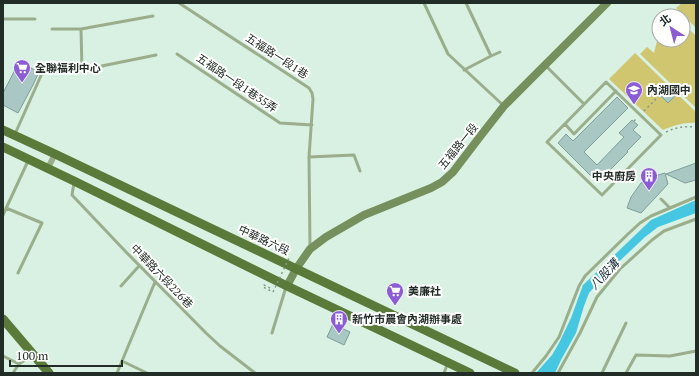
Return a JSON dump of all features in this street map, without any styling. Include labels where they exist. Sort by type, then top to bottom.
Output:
[{"type":"main road","name":"五福路一段","points":[[287,286],[296,269],[310,249],[326,237],[364,215],[431,188],[442,182],[452,172],[504,106],[607,3]]},
{"type":"main road","name":"中華路六段","points":[[3,130],[515,373]]},
{"type":"main road","points":[[3,147],[287,286],[470,373]]},
{"type":"main road","points":[[3,319],[49,373]]},
{"type":"street","points":[[48,168],[55,154]]},
{"type":"lane","name":"五福路一段1巷","points":[[179,3],[309,88],[312,93],[312,125],[309,157],[310,249]]},
{"type":"lane","points":[[424,3],[448,54],[504,106]]},
{"type":"lane","points":[[466,3],[491,56]]},
{"type":"lane","points":[[52,29],[81,29],[152,16]]},
{"type":"lane","points":[[3,19],[35,19]]},
{"type":"lane","points":[[81,29],[82,70]]},
{"type":"lane","points":[[464,70],[500,52]]},
{"type":"lane","name":"五福路一段1巷35弄","points":[[177,54],[280,122],[312,125]]},
{"type":"lane","points":[[14,136],[44,71],[82,70],[156,55]]},
{"type":"lane","points":[[545,65],[584,104]]},
{"type":"lane","points":[[606,82],[616,91],[661,135],[602,195],[547,142],[606,82]]},
{"type":"lane","points":[[565,124],[574,134],[616,91]]},
{"type":"lane","points":[[309,157],[354,155],[360,171]]},
{"type":"lane","points":[[3,215],[29,159]]},
{"type":"lane","name":"中華路六段226巷","points":[[74,181],[72,195],[155,282],[220,346],[255,373]]},
{"type":"lane","points":[[532,373],[559,337],[579,286],[585,276],[640,223],[651,216],[696,197]]},
{"type":"lane","points":[[661,199],[670,208]]},
{"type":"lane","points":[[6,208],[42,223],[18,273]]},
{"type":"lane","points":[[558,373],[580,333],[597,297],[620,269],[664,231],[696,219]]},
{"type":"lane","points":[[121,286],[140,266]]},
{"type":"lane","points":[[117,373],[155,282]]},
{"type":"lane","points":[[272,333],[287,286]]},
{"type":"lane","points":[[602,373],[626,323]]},
{"type":"lane","points":[[626,373],[636,355],[670,356],[696,351]]},
{"type":"lane","points":[[14,373],[20,364],[33,354]]},
{"type":"lane","points":[[3,356],[20,364]]},
{"type":"lane","points":[[122,360],[146,373]]},
{"type":"lane","points":[[444,373],[448,363]]},
{"type":"path","points":[[634,121],[671,84]]},
{"type":"path","points":[[661,135],[675,128],[686,126],[696,127]]},
{"type":"path","points":[[270,288],[264,285],[263,287],[272,292],[290,256]]},
{"type":"shaded area","points":[[682,3],[696,3],[696,28],[691,23],[691,8],[676,8]]},
{"type":"shaded area","points":[[691,31],[696,36],[696,108],[640,54],[647,47],[654,53],[655,48],[691,48]]},
{"type":"shaded area","points":[[635,53],[696,112],[696,123],[683,124],[663,130],[609,79]]},
{"type":"water","name":"八股溝","points":[[696,200],[696,213],[658,227],[645,237],[609,271],[589,293],[576,333],[555,373],[536,373],[552,355],[559,343],[571,318],[583,285],[651,220]]},
{"type":"building","name":"全聯福利中心","points":[[19,62],[39,72],[18,113],[3,105],[3,93]]},
{"type":"building","points":[[671,87],[677,94],[668,103],[661,96]]},
{"type":"building","points":[[617,97],[628,108],[584,152],[597,165],[624,137],[619,133],[632,120],[638,125],[633,130],[641,137],[606,174],[604,172],[595,180],[558,143],[566,134],[573,141]]},
{"type":"building","points":[[696,163],[696,180],[685,183],[666,174]]},
{"type":"building","name":"中央廚房","points":[[665,173],[668,184],[641,213],[627,208],[631,197],[641,183],[651,177]]},
{"type":"building","name":"新竹市農會內湖辦事處","points":[[333,324],[350,332],[344,345],[327,337]]},
{"type":"place","name":"全聯福利中心","points":[[22,83]]},
{"type":"place","name":"內湖國中","points":[[634,105]]},
{"type":"place","name":"中央廚房","points":[[649,191]]},
{"type":"place","name":"美廉社","points":[[395,306]]},
{"type":"place","name":"新竹市農會內湖辦事處","points":[[339,334]]}]
